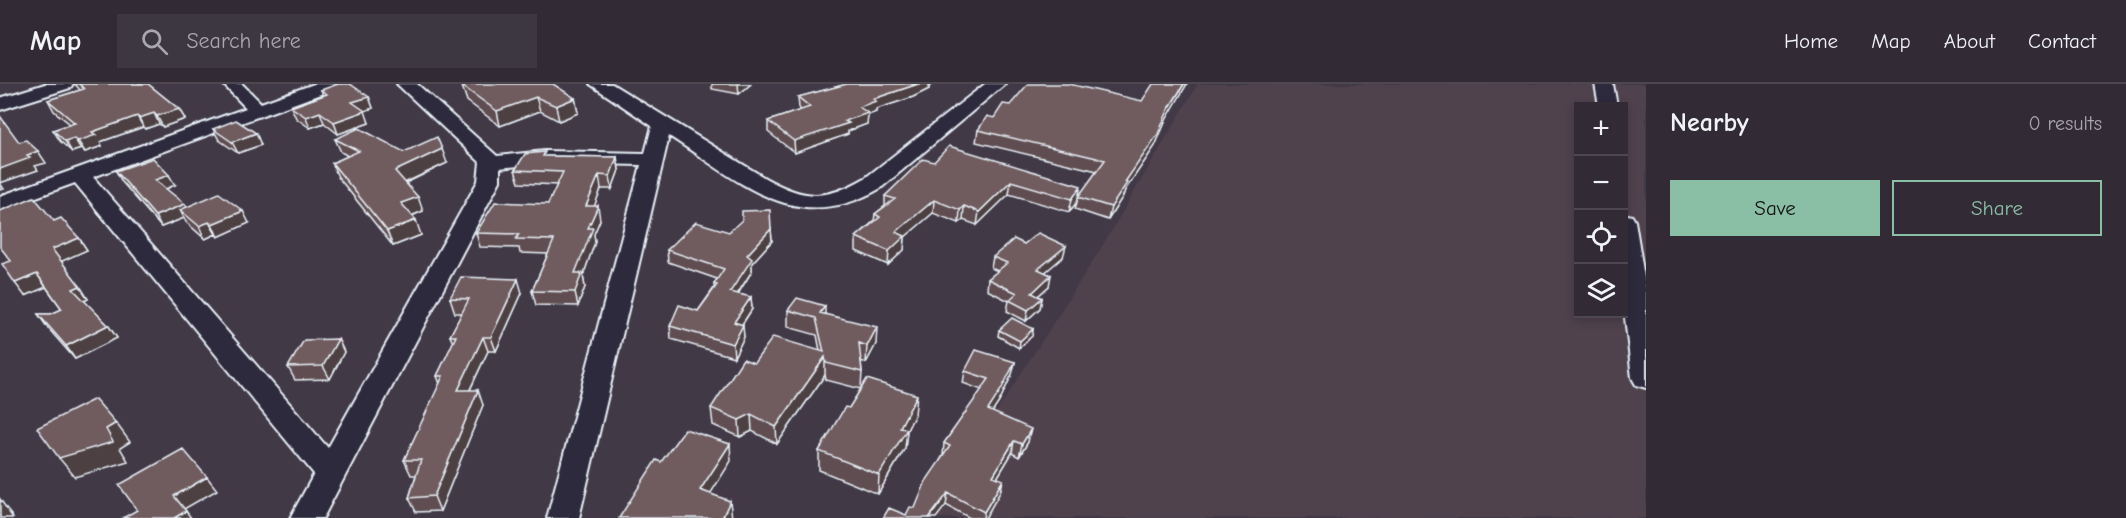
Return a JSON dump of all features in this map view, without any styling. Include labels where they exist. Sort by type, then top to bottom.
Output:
[{"type":"street","points":[[0,104],[64,84]]},
{"type":"street","points":[[232,84],[258,110]]},
{"type":"street","points":[[0,203],[331,84]]},
{"type":"street","points":[[405,84],[495,162],[545,157],[653,159]]},
{"type":"street","points":[[599,84],[757,183],[785,198],[815,202],[854,194],[873,183],[996,84]]},
{"type":"street","points":[[1605,84],[1607,102]]},
{"type":"street","points":[[563,518],[662,124]]},
{"type":"street","points":[[306,518],[489,181],[490,160]]},
{"type":"street","points":[[79,174],[330,472]]},
{"type":"street","points":[[1628,255],[1646,378]]},
{"type":"shaded area","points":[[1198,84],[1646,84],[1646,518],[929,518],[1103,245]]},
{"type":"building","points":[[79,84],[148,84],[179,109],[157,116],[154,113],[139,118],[137,116],[92,132],[96,135],[78,141],[74,138],[65,141],[53,130],[75,123],[48,100],[84,89]]},
{"type":"building","points":[[338,84],[350,84],[369,97],[352,102],[365,111],[334,122],[320,112],[306,117],[291,107],[327,94],[321,90]]},
{"type":"building","points":[[468,84],[553,84],[575,98],[556,106],[536,97],[497,111],[462,86]]},
{"type":"building","points":[[847,84],[918,84],[873,99],[876,101],[859,107],[868,113],[845,121],[849,123],[794,141],[768,121],[810,107],[798,97]]},
{"type":"building","points":[[1028,84],[1069,84],[1142,101],[1153,84],[1184,84],[1169,108],[1158,134],[1111,207],[1078,197],[1105,160],[978,130],[987,116],[994,118],[1003,104],[1010,105]]},
{"type":"building","points":[[0,116],[19,142],[26,140],[38,151],[27,155],[30,158],[0,169]]},
{"type":"building","points":[[236,120],[256,133],[232,142],[213,129]]},
{"type":"building","points":[[359,128],[404,152],[437,137],[442,149],[395,171],[418,197],[401,203],[416,220],[387,231],[332,163],[359,151],[335,139]]},
{"type":"building","points":[[949,146],[1081,186],[1072,199],[1011,181],[979,212],[964,206],[960,210],[934,200],[896,232],[905,236],[889,251],[856,237],[880,217],[875,214],[895,199],[885,196],[923,159],[934,162]]},
{"type":"building","points":[[545,152],[543,156],[617,157],[610,176],[599,175],[586,206],[598,206],[588,228],[593,228],[575,273],[582,273],[575,292],[532,291],[554,240],[516,239],[519,234],[476,233],[495,202],[548,204],[563,172],[515,170],[525,154]]},
{"type":"building","points":[[153,158],[169,175],[155,180],[185,204],[155,216],[116,171]]},
{"type":"building","points":[[219,193],[243,211],[212,224],[209,222],[199,226],[180,210]]},
{"type":"building","points":[[34,197],[54,221],[61,218],[79,238],[52,249],[80,286],[73,289],[108,325],[66,346],[38,314],[51,314],[62,309],[37,274],[15,283],[2,264],[11,261],[0,247],[0,211]]},
{"type":"building","points":[[770,210],[771,229],[747,255],[752,259],[730,292],[751,297],[734,322],[743,325],[733,344],[670,326],[679,305],[698,311],[717,285],[714,284],[724,269],[667,250],[696,222],[729,232],[742,220],[742,211]]},
{"type":"building","points":[[1038,233],[1066,246],[1038,269],[1051,275],[1032,293],[1042,298],[1028,310],[1009,300],[1017,293],[988,279],[1007,263],[993,257],[1014,239],[1024,244]]},
{"type":"building","points":[[461,277],[518,279],[491,337],[483,337],[458,390],[478,390],[434,496],[409,498],[421,460],[404,460],[443,376],[437,376],[456,336],[450,336],[469,299],[450,298]]},
{"type":"building","points":[[797,298],[825,306],[820,313],[877,327],[867,346],[859,343],[862,372],[826,363],[825,357],[776,427],[751,414],[739,420],[711,408],[743,359],[754,363],[773,337],[824,352],[816,318],[788,310]]},
{"type":"building","points":[[1012,318],[1033,329],[1020,341],[999,330]]},
{"type":"building","points":[[338,339],[323,366],[288,367],[304,340]]},
{"type":"building","points":[[976,350],[1015,362],[988,410],[1031,429],[1022,444],[1014,441],[993,476],[1003,480],[984,512],[948,493],[929,518],[883,518],[889,508],[906,515],[910,507],[915,508],[926,481],[950,446],[944,443],[989,379],[965,371]]},
{"type":"building","points":[[867,379],[917,395],[900,427],[907,429],[879,475],[819,451],[845,407],[849,408]]},
{"type":"building","points":[[95,399],[116,423],[106,429],[113,442],[59,458],[37,428]]},
{"type":"building","points":[[685,429],[730,444],[700,490],[730,501],[722,518],[619,518],[656,460],[661,462]]},
{"type":"building","points":[[183,449],[207,477],[174,496],[186,511],[174,518],[123,518],[137,510],[119,485]]}]
